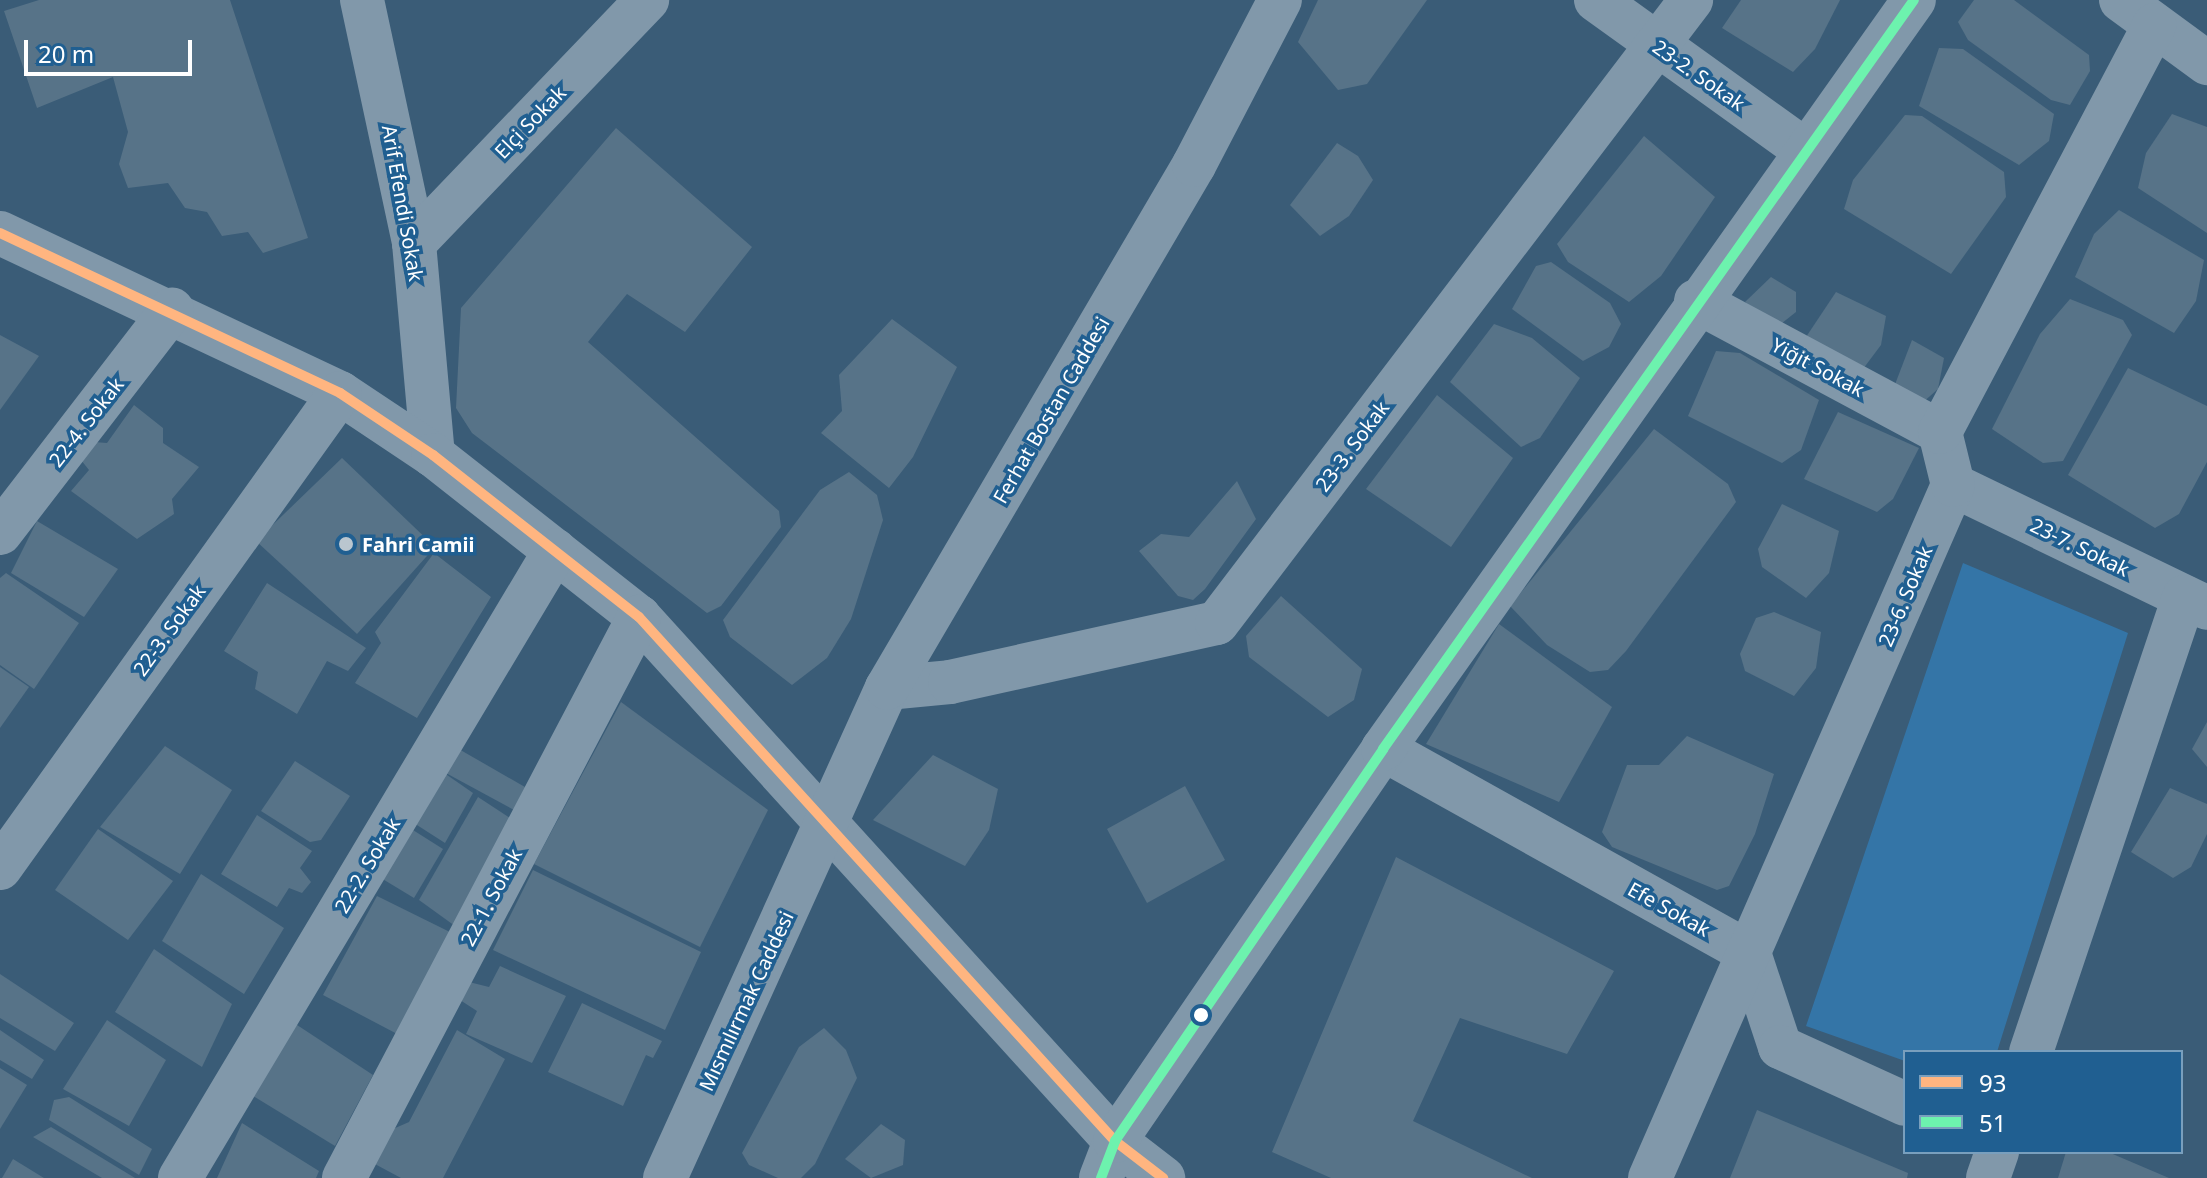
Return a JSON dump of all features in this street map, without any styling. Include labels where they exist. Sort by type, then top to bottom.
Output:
[{"type":"street","name":"Arif Efendi Sokak","points":[[362,0],[414,243],[433,455]]},
{"type":"street","name":"Ferhat Bostan Caddesi","points":[[828,823],[887,688],[1194,165],[1280,0]]},
{"type":"street","name":"23-2. Sokak","points":[[1596,0],[1803,149]]},
{"type":"street","name":"23-3. Sokak","points":[[887,688],[950,682],[1217,623],[1691,0]]},
{"type":"street","points":[[1108,1160],[1383,749],[1803,149],[1914,0]]},
{"type":"street","points":[[2121,0],[2207,63]]},
{"type":"street","name":"Elçi Sokak","points":[[414,243],[643,2]]},
{"type":"street","points":[[1953,485],[1940,432],[2155,25]]},
{"type":"street","points":[[0,233],[172,310],[340,393],[433,455],[639,617],[828,823],[1108,1160],[1163,1178]]},
{"type":"street","name":"Yiğit Sokak","points":[[1696,301],[1940,432]]},
{"type":"street","name":"22-4. Sokak","points":[[0,533],[172,310]]},
{"type":"street","name":"22-3. Sokak","points":[[0,868],[340,393]]},
{"type":"street","name":"23-7. Sokak","points":[[1953,485],[2196,603]]},
{"type":"street","name":"23-6. Sokak","points":[[1650,1178],[1953,485]]},
{"type":"street","name":"22-2. Sokak","points":[[180,1178],[555,551]]},
{"type":"street","points":[[2032,1050],[2196,603]]},
{"type":"street","name":"22-1. Sokak","points":[[344,1178],[639,617]]},
{"type":"street","name":"Efe Sokak","points":[[1383,749],[1749,953]]},
{"type":"street","name":"Mısmılırmak Caddesi","points":[[665,1178],[828,823]]},
{"type":"street","points":[[1749,953],[1780,1047],[1903,1103]]},
{"type":"street","points":[[1988,1178],[1996,1154]]},
{"type":"shaded area","points":[[1963,563],[2128,633],[1998,1050],[1903,1050],[1903,1060],[1806,1026]]},
{"type":"building","points":[[39,0],[230,0],[308,238],[263,253],[248,232],[222,236],[207,212],[185,208],[168,183],[128,188],[119,164],[128,132],[113,77],[37,108],[4,11]]},
{"type":"building","points":[[1318,0],[1427,0],[1367,84],[1338,90],[1298,42]]},
{"type":"building","points":[[1741,0],[1840,0],[1815,49],[1793,72],[1722,28]]},
{"type":"building","points":[[1974,0],[2014,0],[2089,55],[2090,71],[2070,105],[2051,100],[1968,40],[1958,22]]},
{"type":"building","points":[[1939,48],[1963,49],[2054,114],[2049,141],[2019,165],[1919,106]]},
{"type":"building","points":[[2172,114],[2207,127],[2207,233],[2138,188],[2146,153]]},
{"type":"building","points":[[1905,115],[1922,116],[2004,172],[2006,197],[1951,274],[1844,209],[1853,180]]},
{"type":"building","points":[[616,128],[752,247],[685,332],[627,294],[588,342],[779,511],[781,527],[721,606],[707,613],[472,433],[456,408],[461,308]]},
{"type":"building","points":[[1644,136],[1715,197],[1661,276],[1629,302],[1568,262],[1557,244]]},
{"type":"building","points":[[1337,143],[1358,156],[1373,180],[1349,216],[1320,236],[1290,205]]},
{"type":"building","points":[[2119,210],[2204,260],[2196,301],[2174,333],[2075,277],[2094,234]]},
{"type":"building","points":[[1551,262],[1610,303],[1621,324],[1609,347],[1583,361],[1512,309],[1536,266]]},
{"type":"building","points":[[1771,277],[1796,292],[1796,312],[1777,327],[1745,302]]},
{"type":"building","points":[[1836,292],[1886,316],[1881,345],[1863,369],[1806,337]]},
{"type":"building","points":[[2070,299],[2123,320],[2132,335],[2063,461],[2043,463],[1992,429],[2040,334]]},
{"type":"building","points":[[892,319],[957,367],[913,457],[889,488],[821,433],[842,411],[839,375]]},
{"type":"building","points":[[1494,324],[1532,338],[1580,378],[1540,438],[1521,447],[1450,382]]},
{"type":"building","points":[[0,335],[39,356],[0,410]]},
{"type":"building","points":[[1912,340],[1944,358],[1938,389],[1921,404],[1894,387]]},
{"type":"building","points":[[1716,351],[1740,353],[1819,400],[1801,450],[1782,463],[1688,416]]},
{"type":"building","points":[[2128,368],[2207,406],[2207,462],[2179,514],[2155,528],[2068,475]]},
{"type":"building","points":[[1437,395],[1513,458],[1451,547],[1366,489]]},
{"type":"building","points":[[134,405],[163,428],[163,443],[199,467],[172,499],[174,514],[137,539],[71,491],[89,470],[81,460],[94,442],[107,443]]},
{"type":"building","points":[[1838,412],[1919,448],[1893,499],[1877,512],[1804,479]]},
{"type":"building","points":[[1654,429],[1728,484],[1736,502],[1626,651],[1608,670],[1590,672],[1547,645],[1510,606]]},
{"type":"building","name":"Fahri Camii","points":[[342,458],[435,547],[357,634],[256,541]]},
{"type":"building","points":[[849,472],[877,495],[883,520],[851,619],[827,658],[792,685],[730,637],[723,620],[820,490]]},
{"type":"building","points":[[1237,481],[1256,519],[1205,589],[1193,600],[1178,596],[1139,551],[1161,534],[1189,537]]},
{"type":"building","points":[[1782,504],[1839,531],[1829,573],[1806,598],[1762,567],[1758,549]]},
{"type":"building","points":[[37,521],[118,569],[84,617],[11,573]]},
{"type":"building","points":[[434,553],[491,597],[417,718],[355,683],[381,643],[375,632]]},
{"type":"building","points":[[6,573],[79,623],[34,689],[0,665],[0,578]]},
{"type":"building","points":[[267,583],[366,648],[348,671],[327,661],[297,714],[255,689],[258,672],[224,651]]},
{"type":"building","points":[[1281,596],[1362,669],[1354,700],[1328,717],[1249,657],[1246,636]]},
{"type":"building","points":[[1774,612],[1821,632],[1816,668],[1794,696],[1745,671],[1740,654],[1756,618]]},
{"type":"building","points":[[1499,624],[1612,707],[1559,802],[1426,744]]},
{"type":"building","points":[[0,667],[29,687],[0,728]]},
{"type":"building","points":[[621,702],[768,810],[700,947],[534,864]]},
{"type":"building","points":[[2207,722],[2207,767],[2192,749]]},
{"type":"building","points":[[1687,736],[1774,774],[1755,834],[1729,886],[1717,890],[1612,847],[1602,832],[1627,765],[1659,765]]},
{"type":"building","points":[[165,746],[232,790],[180,874],[100,827]]},
{"type":"building","points":[[457,748],[525,787],[514,810],[444,772]]},
{"type":"building","points":[[933,755],[998,789],[989,830],[965,866],[873,820]]},
{"type":"building","points":[[295,761],[350,796],[321,840],[310,842],[261,811]]},
{"type":"building","points":[[437,768],[473,793],[445,843],[406,818]]},
{"type":"building","points":[[1185,786],[1225,860],[1147,903],[1107,829]]},
{"type":"building","points":[[2170,788],[2207,804],[2207,834],[2191,867],[2173,878],[2131,852]]},
{"type":"building","points":[[478,797],[516,822],[455,926],[419,900]]},
{"type":"building","points":[[257,815],[312,851],[300,868],[311,882],[302,893],[289,888],[277,907],[221,874]]},
{"type":"building","points":[[405,825],[443,849],[414,898],[376,875]]},
{"type":"building","points":[[98,829],[173,881],[128,940],[55,890]]},
{"type":"building","points":[[1396,857],[1614,971],[1567,1054],[1460,1018],[1413,1121],[1532,1178],[1331,1178],[1272,1152]]},
{"type":"building","points":[[533,870],[701,952],[665,1030],[493,950]]},
{"type":"building","points":[[201,874],[284,928],[244,994],[162,941]]},
{"type":"building","points":[[377,896],[456,935],[401,1036],[323,995]]},
{"type":"building","points":[[154,949],[232,1004],[202,1067],[115,1012]]},
{"type":"building","points":[[500,966],[566,996],[532,1063],[466,1034],[477,1011],[460,1000],[469,982],[489,987]]},
{"type":"building","points":[[0,974],[74,1023],[55,1051],[0,1018]]},
{"type":"building","points":[[582,1003],[662,1041],[653,1058],[646,1055],[623,1106],[548,1072]]},
{"type":"building","points":[[107,1020],[166,1060],[129,1126],[63,1089]]},
{"type":"building","points":[[291,1021],[373,1075],[335,1146],[250,1094]]},
{"type":"building","points":[[824,1028],[846,1050],[857,1078],[815,1164],[801,1178],[778,1178],[749,1165],[742,1153],[799,1047]]},
{"type":"building","points":[[0,1030],[44,1060],[32,1079],[0,1060]]},
{"type":"building","points":[[457,1030],[505,1059],[443,1178],[401,1178],[373,1163],[393,1129],[409,1122]]},
{"type":"building","points":[[0,1068],[27,1085],[0,1129]]},
{"type":"building","points":[[69,1097],[152,1149],[139,1175],[49,1120],[54,1100]]},
{"type":"building","points":[[1757,1110],[1908,1173],[1907,1178],[1730,1178]]},
{"type":"building","points":[[242,1123],[319,1171],[316,1178],[217,1178]]},
{"type":"building","points":[[881,1124],[905,1140],[903,1165],[871,1178],[845,1159]]},
{"type":"building","points":[[51,1127],[135,1178],[102,1178],[33,1137]]},
{"type":"building","points":[[2065,1154],[2113,1154],[2169,1178],[2058,1178]]},
{"type":"building","points":[[13,1159],[44,1178],[2,1178]]},
{"type":"transit line","name":"51","points":[[1101,1178],[1115,1141],[1383,749],[1914,0]]},
{"type":"transit line","name":"93","points":[[0,233],[340,393],[433,455],[639,617],[1115,1141],[1163,1178]]},
{"type":"place","name":"Fahri Camii","points":[[346,544]]}]
